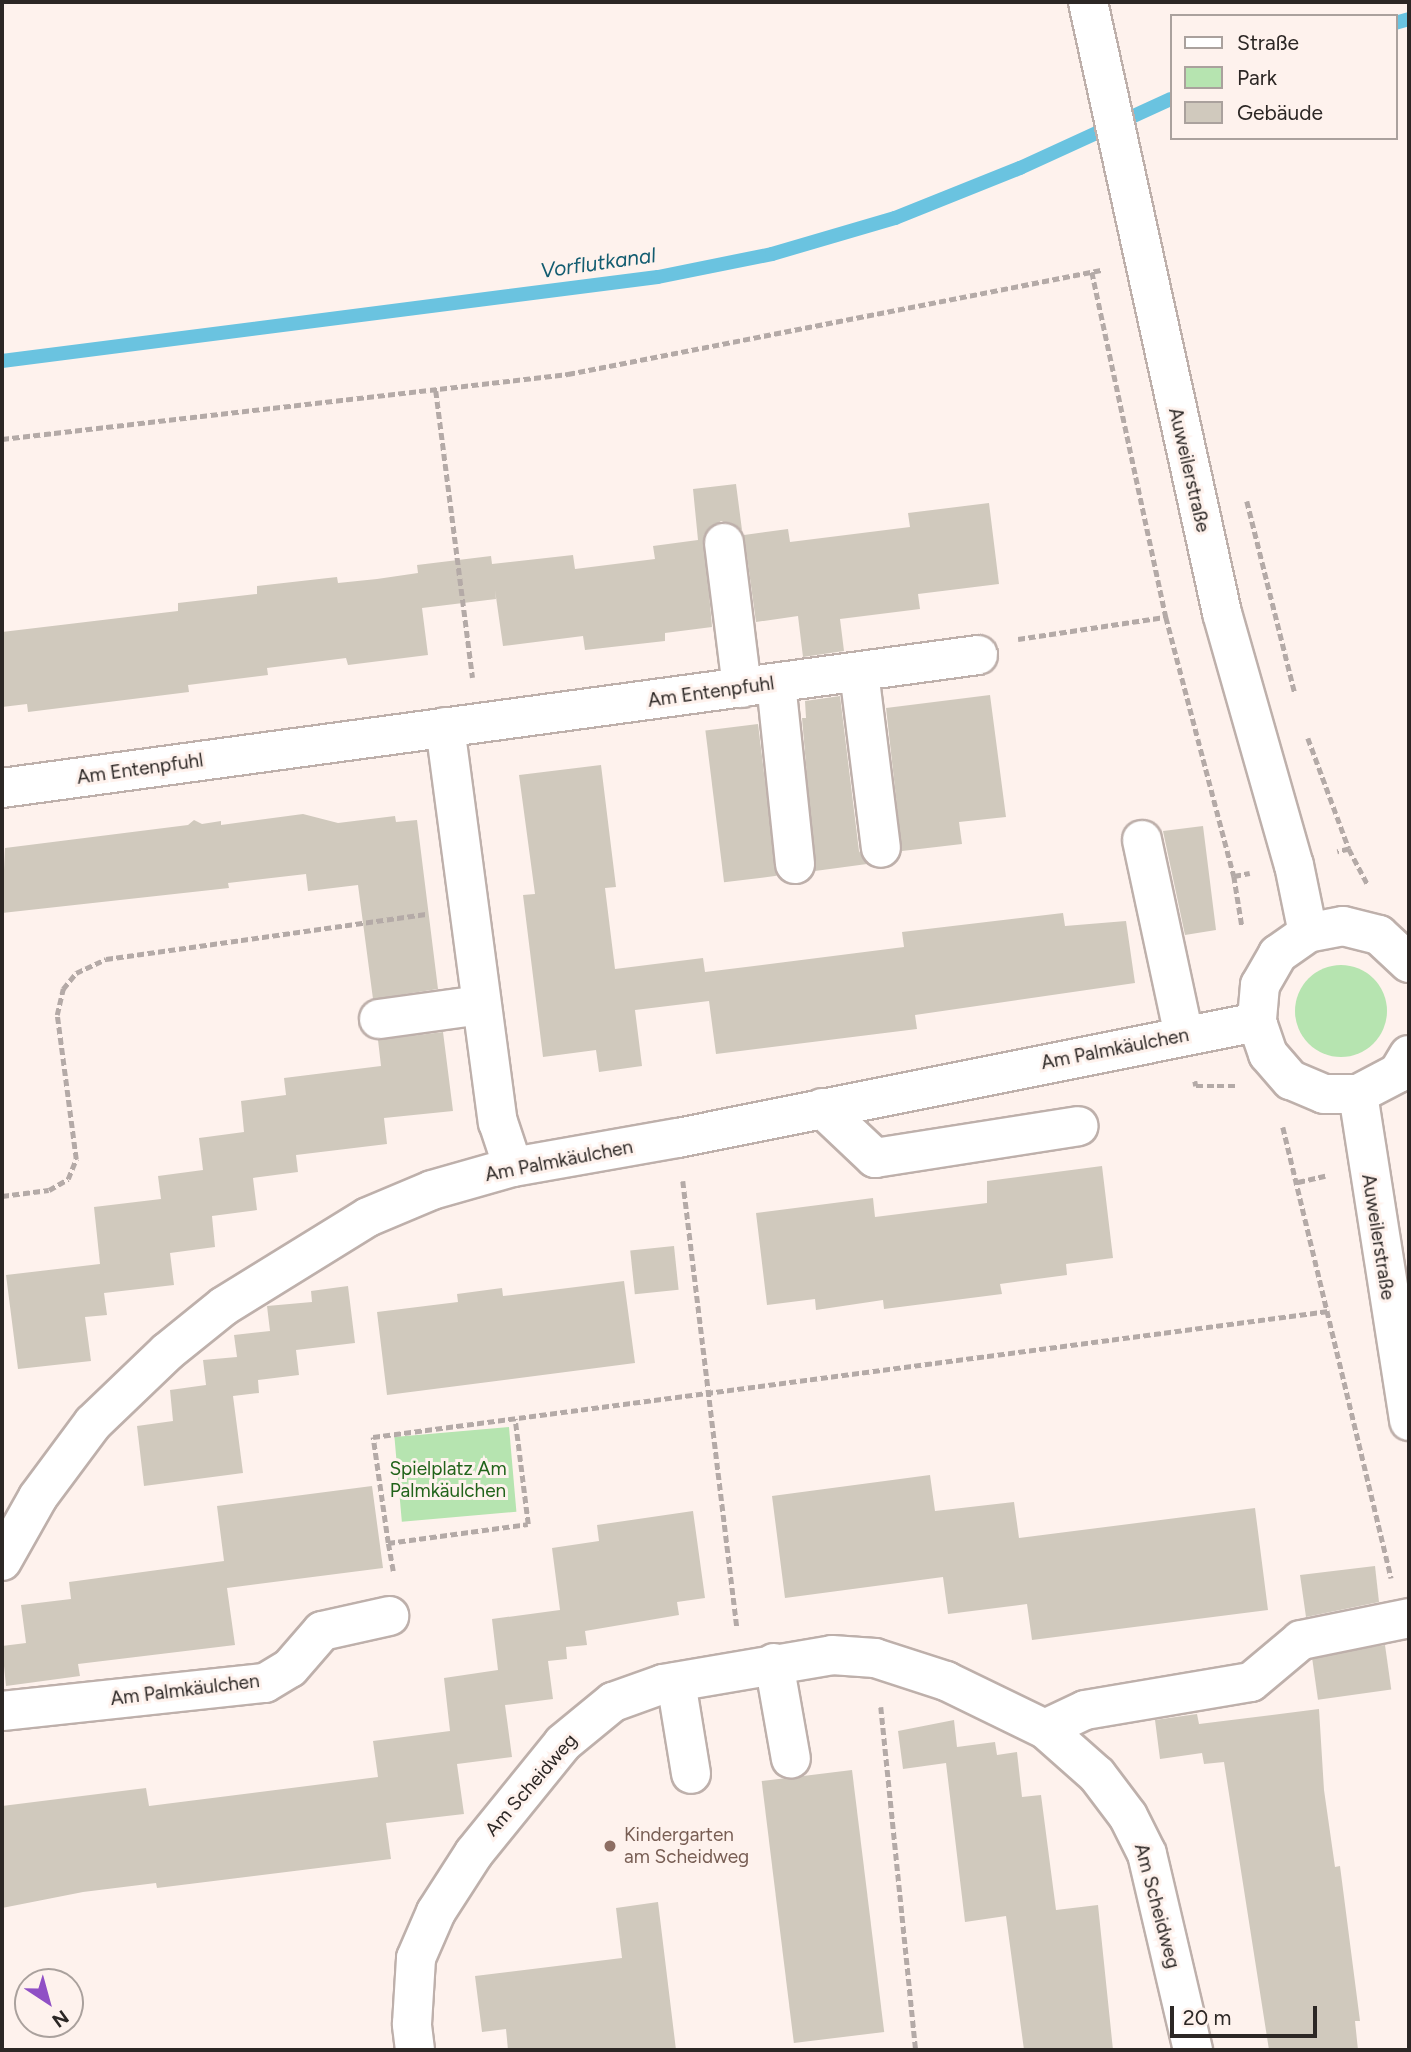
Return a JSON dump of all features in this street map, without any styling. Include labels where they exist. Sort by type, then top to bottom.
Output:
[{"type":"street","name":"Auweilerstraße","points":[[1088,2],[1222,613],[1294,865],[1308,933]]},
{"type":"street","points":[[724,543],[759,685],[796,864]]},
{"type":"street","name":"Am Entenpfuhl","points":[[2,788],[978,655]]},
{"type":"street","points":[[859,672],[881,848]]},
{"type":"street","points":[[462,726],[468,908],[498,1122],[513,1167]]},
{"type":"street","points":[[1142,840],[1184,1036]]},
{"type":"street","points":[[1409,962],[1379,935],[1343,926],[1308,933],[1278,954],[1260,985],[1257,1022],[1268,1054],[1291,1080],[1324,1094],[1358,1094],[1398,1073],[1409,1055]]},
{"type":"street","points":[[379,1019],[481,1005]]},
{"type":"street","name":"Am Palmkäulchen","points":[[2,1561],[38,1497],[93,1423],[167,1352],[224,1306],[368,1217],[432,1190],[513,1167],[678,1138],[1257,1022]]},
{"type":"street","name":"Auweilerstraße","points":[[1358,1094],[1409,1420]]},
{"type":"street","points":[[822,1108],[875,1158],[1079,1126]]},
{"type":"street","name":"Am Palmkäulchen","points":[[2,1711],[265,1682],[290,1668],[322,1631],[389,1616]]},
{"type":"street","points":[[1045,1729],[1085,1710],[1251,1682],[1301,1640],[1406,1619]]},
{"type":"street","name":"Am Scheidweg","points":[[415,2050],[412,2024],[416,1958],[436,1912],[474,1853],[562,1743],[613,1702],[676,1682],[832,1655],[875,1658],[946,1681],[1045,1729],[1097,1775],[1128,1816],[1147,1854],[1193,2050]]},
{"type":"street","points":[[757,1666],[791,1759]]},
{"type":"street","points":[[676,1682],[691,1774]]},
{"type":"path","points":[[2,439],[568,374],[1143,260]]},
{"type":"path","points":[[1092,272],[1166,617],[1234,876],[1244,941]]},
{"type":"path","points":[[436,391],[462,726]]},
{"type":"path","points":[[978,655],[997,642],[1166,617]]},
{"type":"path","points":[[2,1196],[49,1190],[68,1179],[76,1158],[57,1015],[63,989],[76,973],[106,959],[468,908]]},
{"type":"path","points":[[1184,1036],[1196,1086],[1239,1086]]},
{"type":"path","points":[[1279,1116],[1406,1619]]},
{"type":"path","points":[[678,1138],[736,1614],[757,1666]]},
{"type":"path","points":[[389,1616],[398,1602],[373,1437],[707,1390],[1329,1311]]},
{"type":"path","points":[[388,1543],[528,1524],[515,1419]]},
{"type":"path","points":[[875,1658],[916,2050]]},
{"type":"green space","points":[[1341,965],[1359,968],[1374,978],[1384,993],[1387,1011],[1384,1029],[1374,1044],[1359,1054],[1341,1057],[1323,1054],[1308,1044],[1298,1029],[1295,1011],[1298,993],[1308,978],[1323,968]]},
{"type":"green space","name":"Spielplatz Am Palmkäulchen","points":[[509,1427],[516,1512],[402,1522],[394,1437]]},
{"type":"building","points":[[736,484],[742,530],[721,521],[704,535],[712,627],[665,633],[665,641],[585,650],[583,636],[503,646],[495,590],[496,599],[422,608],[428,655],[348,665],[346,658],[267,668],[268,675],[188,685],[189,692],[28,712],[27,704],[2,707],[2,632],[178,611],[178,603],[257,594],[257,586],[337,577],[338,583],[377,579],[418,573],[417,565],[491,556],[492,564],[573,555],[575,569],[655,559],[653,546],[698,540],[693,489]]},
{"type":"building","points":[[989,503],[999,584],[918,594],[920,609],[840,619],[844,651],[803,657],[798,616],[756,622],[744,535],[788,529],[790,542],[910,527],[908,513]]},
{"type":"building","points":[[990,695],[1006,817],[959,822],[962,844],[902,851],[886,708]]},
{"type":"building","points":[[840,696],[859,851],[867,864],[815,871],[802,718],[806,718],[805,701]]},
{"type":"building","points":[[758,724],[777,876],[724,882],[705,730]]},
{"type":"building","points":[[601,765],[616,887],[605,888],[615,969],[703,958],[705,972],[746,967],[904,947],[902,932],[1063,913],[1065,926],[1126,921],[1135,983],[915,1015],[917,1029],[716,1054],[709,1001],[635,1010],[642,1066],[599,1072],[596,1050],[543,1057],[523,895],[535,894],[519,775]]},
{"type":"building","points":[[303,814],[338,823],[395,816],[396,822],[417,820],[438,989],[373,999],[358,885],[308,891],[306,874],[228,883],[229,888],[2,913],[5,848],[188,825],[194,820],[202,824],[221,821],[221,825]]},
{"type":"building","points":[[1203,826],[1216,930],[1185,935],[1163,831]]},
{"type":"building","points":[[443,1032],[453,1111],[384,1118],[387,1144],[296,1155],[298,1172],[253,1178],[257,1210],[212,1216],[215,1247],[170,1253],[174,1285],[104,1293],[107,1315],[85,1317],[91,1361],[18,1369],[6,1275],[100,1264],[94,1207],[161,1199],[158,1176],[203,1170],[199,1138],[244,1132],[241,1101],[286,1095],[284,1078],[381,1066],[378,1040]]},
{"type":"building","points":[[1102,1166],[1113,1258],[1066,1264],[1067,1275],[1000,1284],[1002,1294],[884,1309],[883,1300],[816,1310],[815,1299],[767,1305],[756,1213],[873,1198],[875,1217],[987,1203],[987,1181]]},
{"type":"building","points":[[674,1246],[679,1290],[635,1294],[630,1251]]},
{"type":"building","points":[[624,1281],[635,1363],[387,1395],[377,1312],[458,1302],[457,1294],[502,1288],[503,1296]]},
{"type":"building","points":[[348,1286],[355,1343],[296,1350],[299,1375],[258,1380],[259,1393],[233,1396],[243,1473],[144,1486],[137,1426],[173,1421],[170,1390],[206,1385],[203,1360],[237,1357],[234,1335],[270,1331],[267,1306],[312,1302],[311,1291]]},
{"type":"building","points":[[930,1475],[935,1511],[1014,1502],[1019,1538],[1255,1508],[1268,1610],[1032,1640],[1027,1604],[948,1614],[943,1577],[785,1598],[772,1496]]},
{"type":"building","points":[[372,1486],[383,1568],[227,1588],[235,1645],[78,1664],[80,1676],[6,1686],[2,1646],[26,1643],[21,1605],[71,1599],[69,1582],[224,1561],[217,1506]]},
{"type":"building","points":[[693,1511],[705,1598],[677,1602],[679,1615],[585,1631],[587,1645],[566,1647],[567,1659],[548,1661],[553,1699],[505,1705],[512,1757],[457,1764],[464,1814],[386,1823],[391,1859],[157,1888],[156,1883],[83,1892],[2,1908],[2,1806],[146,1788],[149,1806],[378,1777],[373,1741],[450,1731],[444,1678],[498,1670],[492,1619],[560,1610],[552,1548],[599,1541],[597,1525]]},
{"type":"building","points":[[1375,1566],[1379,1602],[1306,1617],[1300,1575]]},
{"type":"building","points":[[1385,1645],[1391,1690],[1318,1700],[1312,1655]]},
{"type":"building","points":[[1319,1709],[1324,1790],[1335,1867],[1340,1866],[1360,2021],[1355,2021],[1358,2050],[1269,2050],[1224,1762],[1204,1764],[1202,1753],[1160,1759],[1155,1720],[1197,1714],[1199,1724]]},
{"type":"building","points":[[954,1720],[957,1747],[995,1742],[997,1755],[1017,1752],[1022,1797],[1041,1795],[1056,1910],[1098,1905],[1113,2050],[1024,2050],[1006,1916],[965,1922],[946,1763],[903,1769],[898,1731]]},
{"type":"building","points":[[852,1770],[884,2032],[794,2043],[762,1781]]},
{"type":"building","points":[[658,1902],[676,2050],[508,2050],[506,2029],[482,2032],[475,1976],[622,1958],[616,1908]]},
{"type":"waterway","name":"Vorflutkanal","points":[[1397,22],[1409,19]]},
{"type":"waterway","name":"Vorflutkanal","points":[[2,361],[658,277],[772,254],[895,218],[1020,168],[1170,99]]},
{"type":"place","name":"Kindergarten am Scheidweg","points":[[610,1846]]}]
